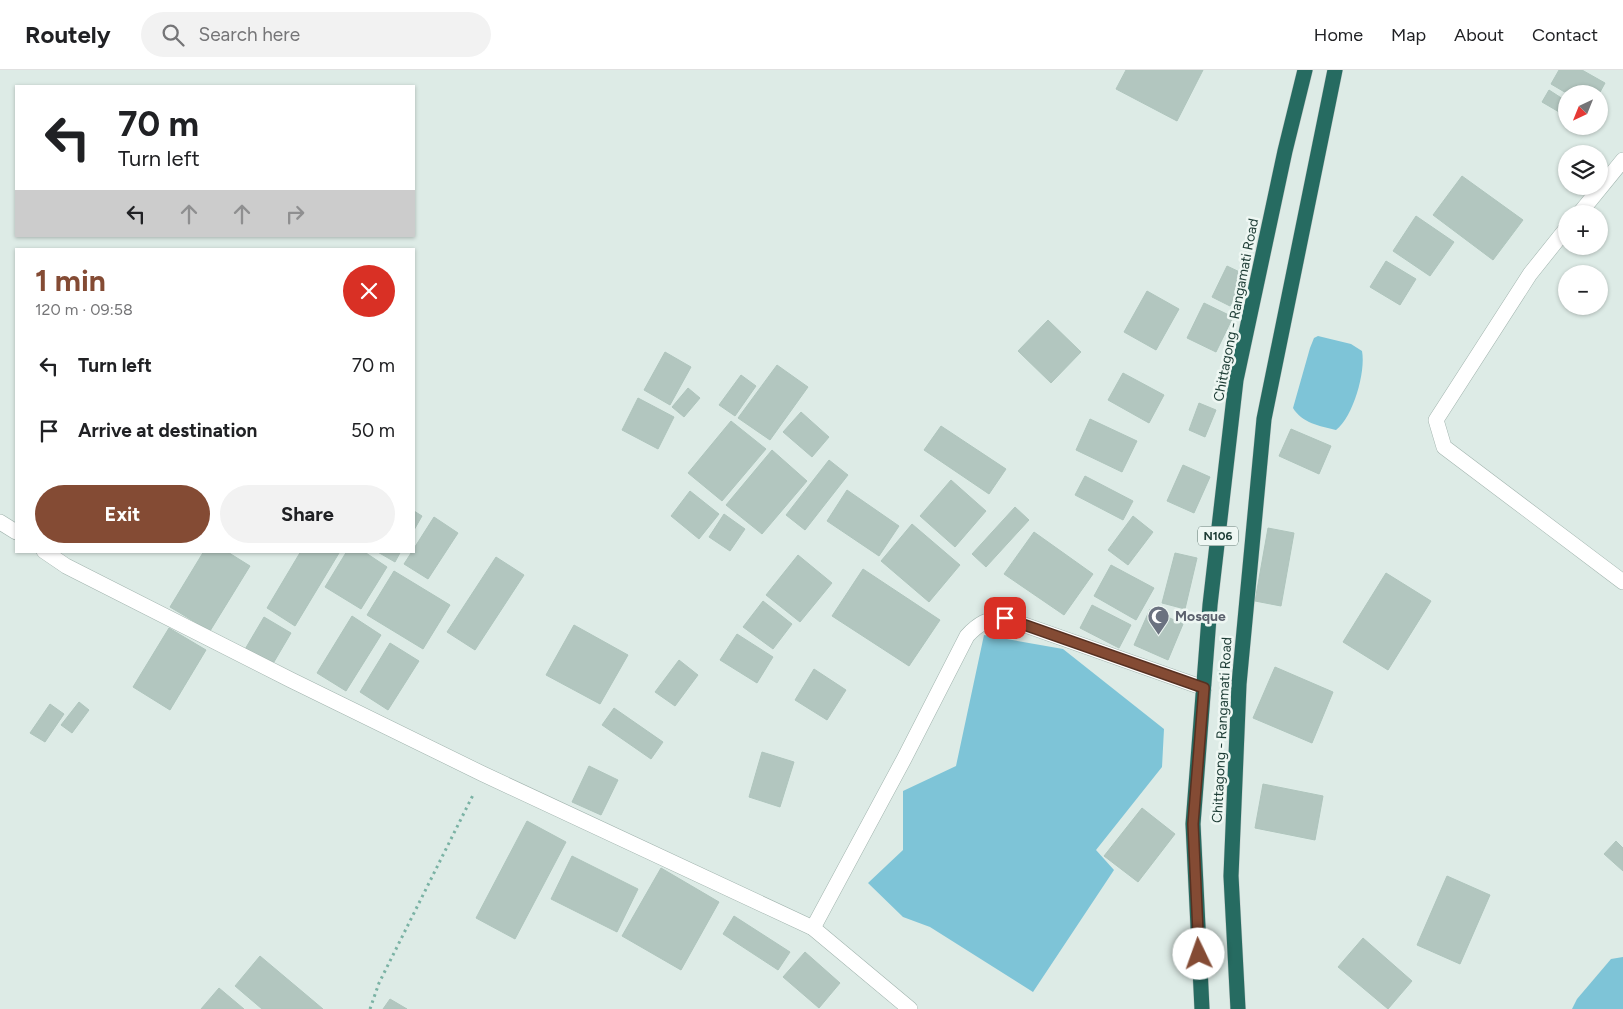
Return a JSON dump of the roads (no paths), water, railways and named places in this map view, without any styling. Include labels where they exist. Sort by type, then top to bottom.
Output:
[{"type":"highway","name":"Chittagong - Rangamati Road","points":[[1202,1009],[1193,824],[1210,605],[1236,380],[1285,151],[1305,70]]},
{"type":"highway","name":"Chittagong - Rangamati Road","points":[[1238,1009],[1231,876],[1239,684],[1264,419],[1335,70]]},
{"type":"street","points":[[1586,205],[1623,160]]},
{"type":"street","points":[[1558,239],[1530,274],[1436,420],[1444,447],[1623,582]]},
{"type":"street","points":[[0,522],[15,531]]},
{"type":"street","points":[[47,553],[66,566],[483,774],[813,928],[910,1009]]},
{"type":"street","points":[[813,928],[904,759],[967,636],[977,626],[995,618],[1005,618],[1204,688]]},
{"type":"water","points":[[1318,336],[1351,344],[1362,351],[1362,370],[1357,394],[1348,415],[1336,430],[1306,420],[1293,408],[1310,348],[1314,338]]},
{"type":"water","points":[[984,635],[1063,649],[1164,729],[1162,767],[1096,850],[1114,870],[1033,992],[930,927],[903,917],[868,883],[903,850],[903,791],[956,766]]},
{"type":"water","points":[[1623,957],[1623,1009],[1572,1009],[1577,999],[1611,959]]},
{"type":"place","name":"Mosque","points":[[1159,635]]}]
